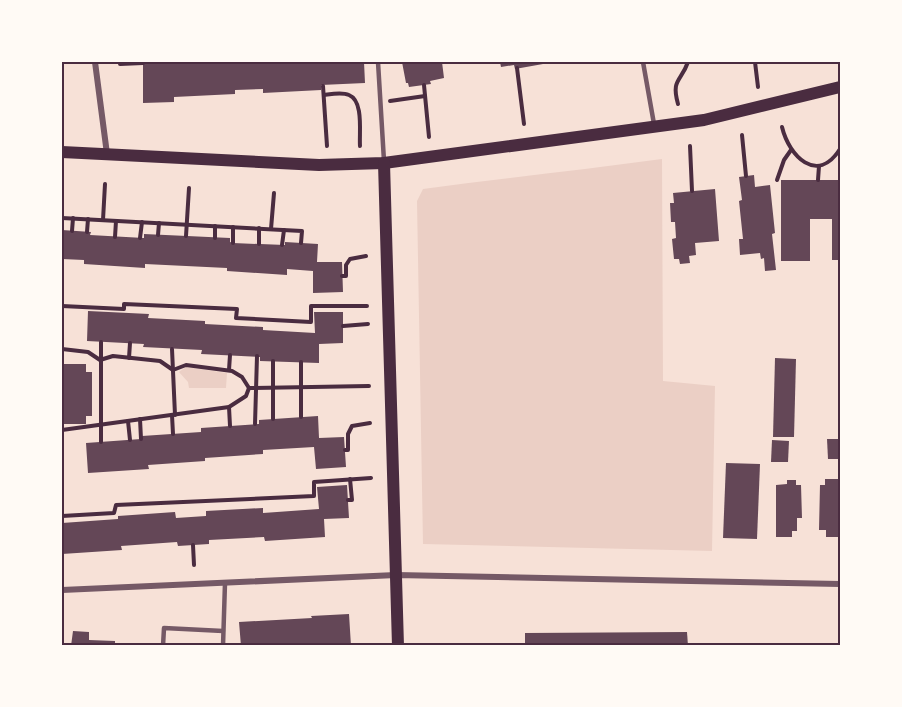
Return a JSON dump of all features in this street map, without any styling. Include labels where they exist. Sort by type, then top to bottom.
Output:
[{"type":"main road","points":[[62,152],[319,165],[384,163],[704,120],[840,87]]},
{"type":"main road","points":[[384,163],[398,645]]},
{"type":"street","points":[[95,62],[107,154]]},
{"type":"street","points":[[62,590],[396,575],[840,584]]},
{"type":"lane","points":[[378,62],[384,163]]},
{"type":"lane","points":[[643,62],[654,127]]},
{"type":"lane","points":[[223,645],[225,583]]},
{"type":"lane","points":[[162,645],[164,628],[223,631]]},
{"type":"path","points":[[678,104],[675,92],[676,82],[688,62]]},
{"type":"path","points":[[755,62],[759,87]]},
{"type":"path","points":[[120,64],[143,63]]},
{"type":"path","points":[[517,68],[524,124]]},
{"type":"path","points":[[323,86],[327,146]]},
{"type":"path","points":[[424,86],[429,137]]},
{"type":"path","points":[[324,95],[347,94],[354,98],[358,105],[360,146]]},
{"type":"path","points":[[390,101],[425,96]]},
{"type":"path","points":[[358,105],[369,104]]},
{"type":"path","points":[[782,127],[791,150],[800,159],[812,165],[819,166],[840,151]]},
{"type":"path","points":[[742,135],[746,176]]},
{"type":"path","points":[[690,146],[692,191]]},
{"type":"path","points":[[777,180],[784,160],[791,150]]},
{"type":"path","points":[[818,180],[819,166]]},
{"type":"path","points":[[103,220],[105,184]]},
{"type":"path","points":[[186,236],[189,188]]},
{"type":"path","points":[[271,229],[274,193]]},
{"type":"path","points":[[62,218],[302,231],[301,243]]},
{"type":"path","points":[[72,231],[73,218]]},
{"type":"path","points":[[87,232],[88,219]]},
{"type":"path","points":[[115,237],[116,221]]},
{"type":"path","points":[[140,238],[142,222]]},
{"type":"path","points":[[158,234],[159,223]]},
{"type":"path","points":[[215,226],[215,237]]},
{"type":"path","points":[[233,227],[233,243]]},
{"type":"path","points":[[259,228],[259,244]]},
{"type":"path","points":[[282,245],[284,230]]},
{"type":"path","points":[[342,276],[346,276],[346,265],[350,259],[366,256]]},
{"type":"path","points":[[62,306],[124,309],[124,304],[237,309],[236,318],[311,322],[311,306],[367,306]]},
{"type":"path","points":[[343,326],[368,324]]},
{"type":"path","points":[[101,342],[101,442]]},
{"type":"path","points":[[129,343],[129,358]]},
{"type":"path","points":[[62,349],[88,352],[97,359],[113,356],[160,361],[173,369],[186,365],[229,370],[237,373],[249,388]]},
{"type":"path","points":[[172,349],[173,434]]},
{"type":"path","points":[[229,370],[230,355]]},
{"type":"path","points":[[255,424],[257,356]]},
{"type":"path","points":[[273,361],[273,419]]},
{"type":"path","points":[[301,417],[302,363]]},
{"type":"path","points":[[249,388],[369,386]]},
{"type":"path","points":[[62,430],[229,407],[246,396],[249,388]]},
{"type":"path","points":[[229,407],[230,426]]},
{"type":"path","points":[[140,419],[141,439]]},
{"type":"path","points":[[128,421],[130,440]]},
{"type":"path","points":[[345,450],[348,450],[348,429],[352,426],[370,423]]},
{"type":"path","points":[[62,516],[114,513],[116,505],[314,496],[314,482],[371,478]]},
{"type":"path","points":[[348,500],[352,500],[350,479]]},
{"type":"path","points":[[193,545],[194,565]]},
{"type":"shaded area","points":[[662,159],[663,381],[715,386],[712,551],[423,544],[417,201],[423,189]]},
{"type":"shaded area","points":[[186,367],[227,373],[226,388],[189,388],[188,382],[179,372]]},
{"type":"building","points":[[143,62],[364,62],[365,83],[321,85],[321,90],[263,93],[263,89],[235,90],[235,94],[174,97],[174,102],[143,103]]},
{"type":"building","points":[[402,62],[442,62],[444,78],[430,81],[431,84],[409,87],[406,83]]},
{"type":"building","points":[[500,62],[542,62],[543,64],[515,69],[514,65],[501,67]]},
{"type":"building","points":[[754,175],[755,187],[770,185],[776,270],[765,271],[764,258],[761,259],[760,253],[740,255],[739,239],[743,239],[739,177]]},
{"type":"building","points":[[781,180],[840,180],[840,260],[832,260],[832,219],[810,219],[810,261],[781,261]]},
{"type":"building","points":[[715,189],[719,241],[695,243],[696,255],[689,256],[690,263],[680,264],[679,259],[674,259],[672,239],[676,238],[675,222],[671,222],[670,203],[674,203],[673,193]]},
{"type":"building","points":[[62,230],[91,232],[90,235],[144,238],[144,234],[230,238],[230,242],[233,243],[318,244],[317,262],[342,262],[343,292],[313,293],[313,271],[287,269],[287,275],[227,271],[227,268],[145,264],[145,268],[84,264],[84,260],[62,259]]},
{"type":"building","points":[[88,311],[149,314],[148,318],[205,321],[205,324],[315,333],[314,312],[343,312],[343,343],[319,344],[319,363],[260,361],[260,357],[201,354],[202,350],[87,341]]},
{"type":"building","points":[[775,358],[796,359],[794,437],[773,437]]},
{"type":"building","points":[[62,364],[86,364],[86,372],[92,372],[92,416],[86,416],[86,424],[62,424]]},
{"type":"building","points":[[318,416],[319,438],[344,437],[346,467],[316,469],[314,447],[263,450],[263,454],[148,465],[149,469],[88,473],[86,443],[201,432],[201,428],[259,424],[259,420]]},
{"type":"building","points":[[827,439],[840,439],[840,459],[828,459]]},
{"type":"building","points":[[772,440],[789,441],[788,462],[771,462]]},
{"type":"building","points":[[726,463],[760,464],[757,539],[723,538]]},
{"type":"building","points":[[825,479],[840,479],[840,537],[826,537],[826,530],[819,530],[820,485],[825,485]]},
{"type":"building","points":[[787,480],[796,480],[796,485],[801,485],[802,518],[797,518],[797,531],[792,531],[792,537],[776,537],[776,485],[787,484]]},
{"type":"building","points":[[347,485],[349,518],[324,519],[325,537],[265,541],[264,537],[209,540],[209,544],[178,546],[177,542],[121,546],[122,550],[62,554],[62,523],[175,512],[176,518],[206,516],[206,511],[263,508],[263,513],[319,509],[317,487]]},
{"type":"building","points":[[349,614],[351,646],[241,646],[239,622]]},
{"type":"building","points":[[73,631],[89,632],[89,640],[115,641],[115,646],[71,646]]},
{"type":"building","points":[[687,632],[688,646],[525,646],[525,633]]}]
